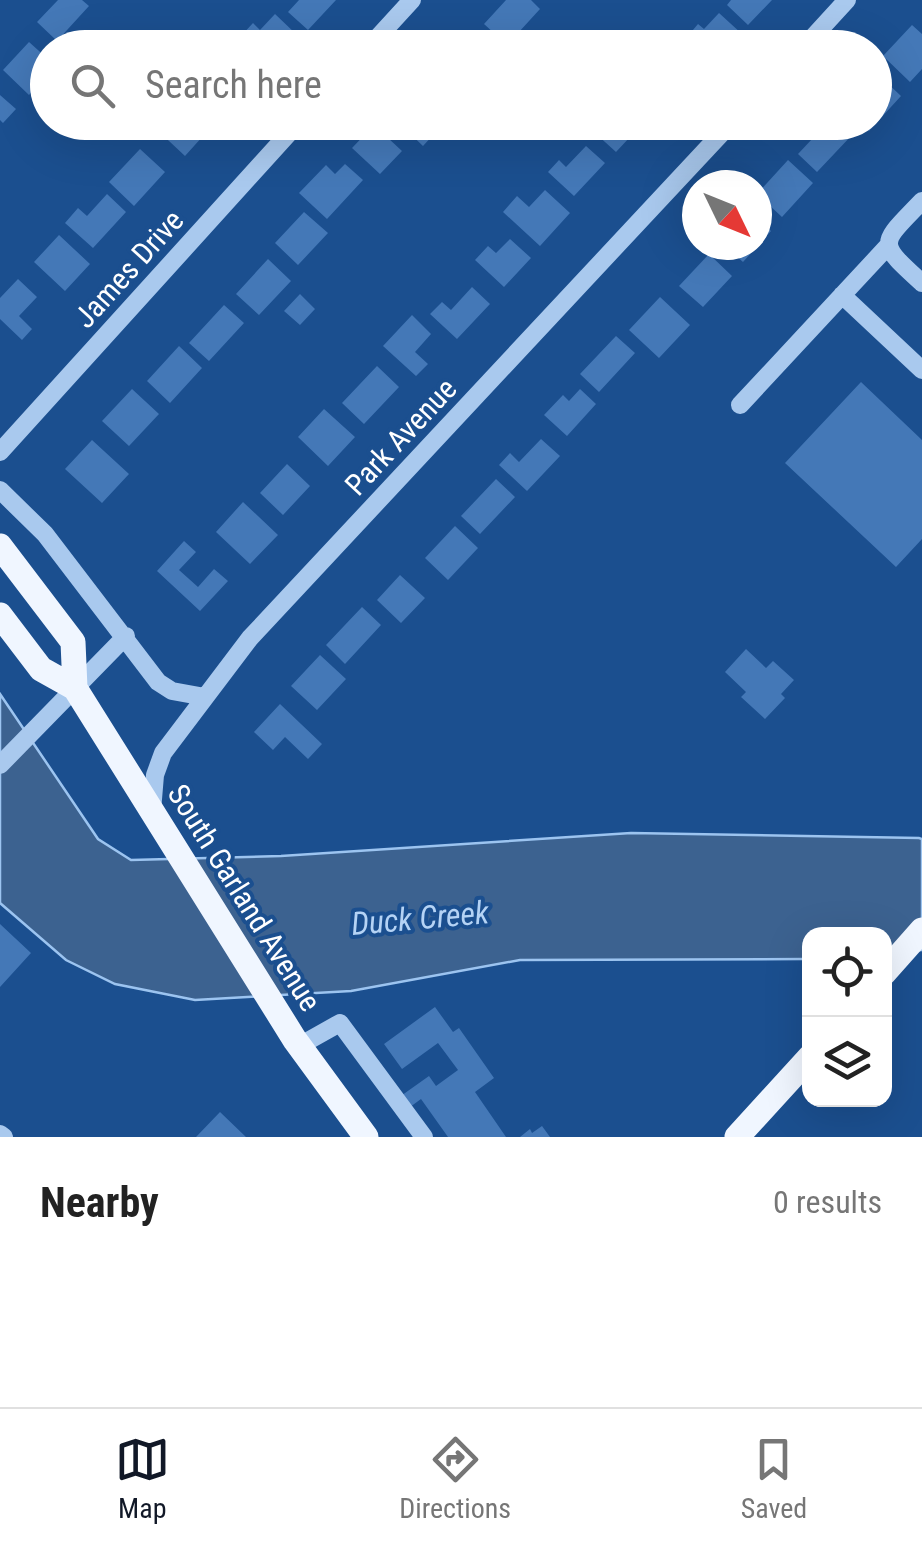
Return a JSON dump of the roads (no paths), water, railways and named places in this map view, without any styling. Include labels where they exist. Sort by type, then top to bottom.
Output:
[{"type":"main road","name":"South Garland Avenue","points":[[0,546],[74,642],[83,679],[152,814],[297,1043],[366,1137]]},
{"type":"main road","name":"South Garland Avenue","points":[[0,615],[41,669],[83,679]]},
{"type":"main road","points":[[892,964],[922,930]]},
{"type":"main road","points":[[736,1137],[802,1066]]},
{"type":"street","points":[[384,30],[412,0]]},
{"type":"street","points":[[820,30],[847,0]]},
{"type":"street","name":"James Drive","points":[[0,452],[283,140]]},
{"type":"street","name":"Park Avenue","points":[[152,814],[154,776],[163,753],[250,638],[715,140]]},
{"type":"street","points":[[740,405],[887,247],[890,236],[922,201]]},
{"type":"street","points":[[887,247],[922,283]]},
{"type":"street","points":[[842,295],[922,370]]},
{"type":"street","points":[[0,490],[45,534],[158,682],[172,692],[206,697]]},
{"type":"street","points":[[0,766],[126,636]]},
{"type":"street","points":[[297,1043],[340,1022],[424,1137]]},
{"type":"water","name":"Duck Creek","points":[[0,694],[98,839],[131,860],[281,856],[631,833],[922,839],[922,950],[892,952],[892,927],[802,927],[802,959],[520,960],[351,991],[195,1000],[115,984],[66,960],[0,903]]}]
